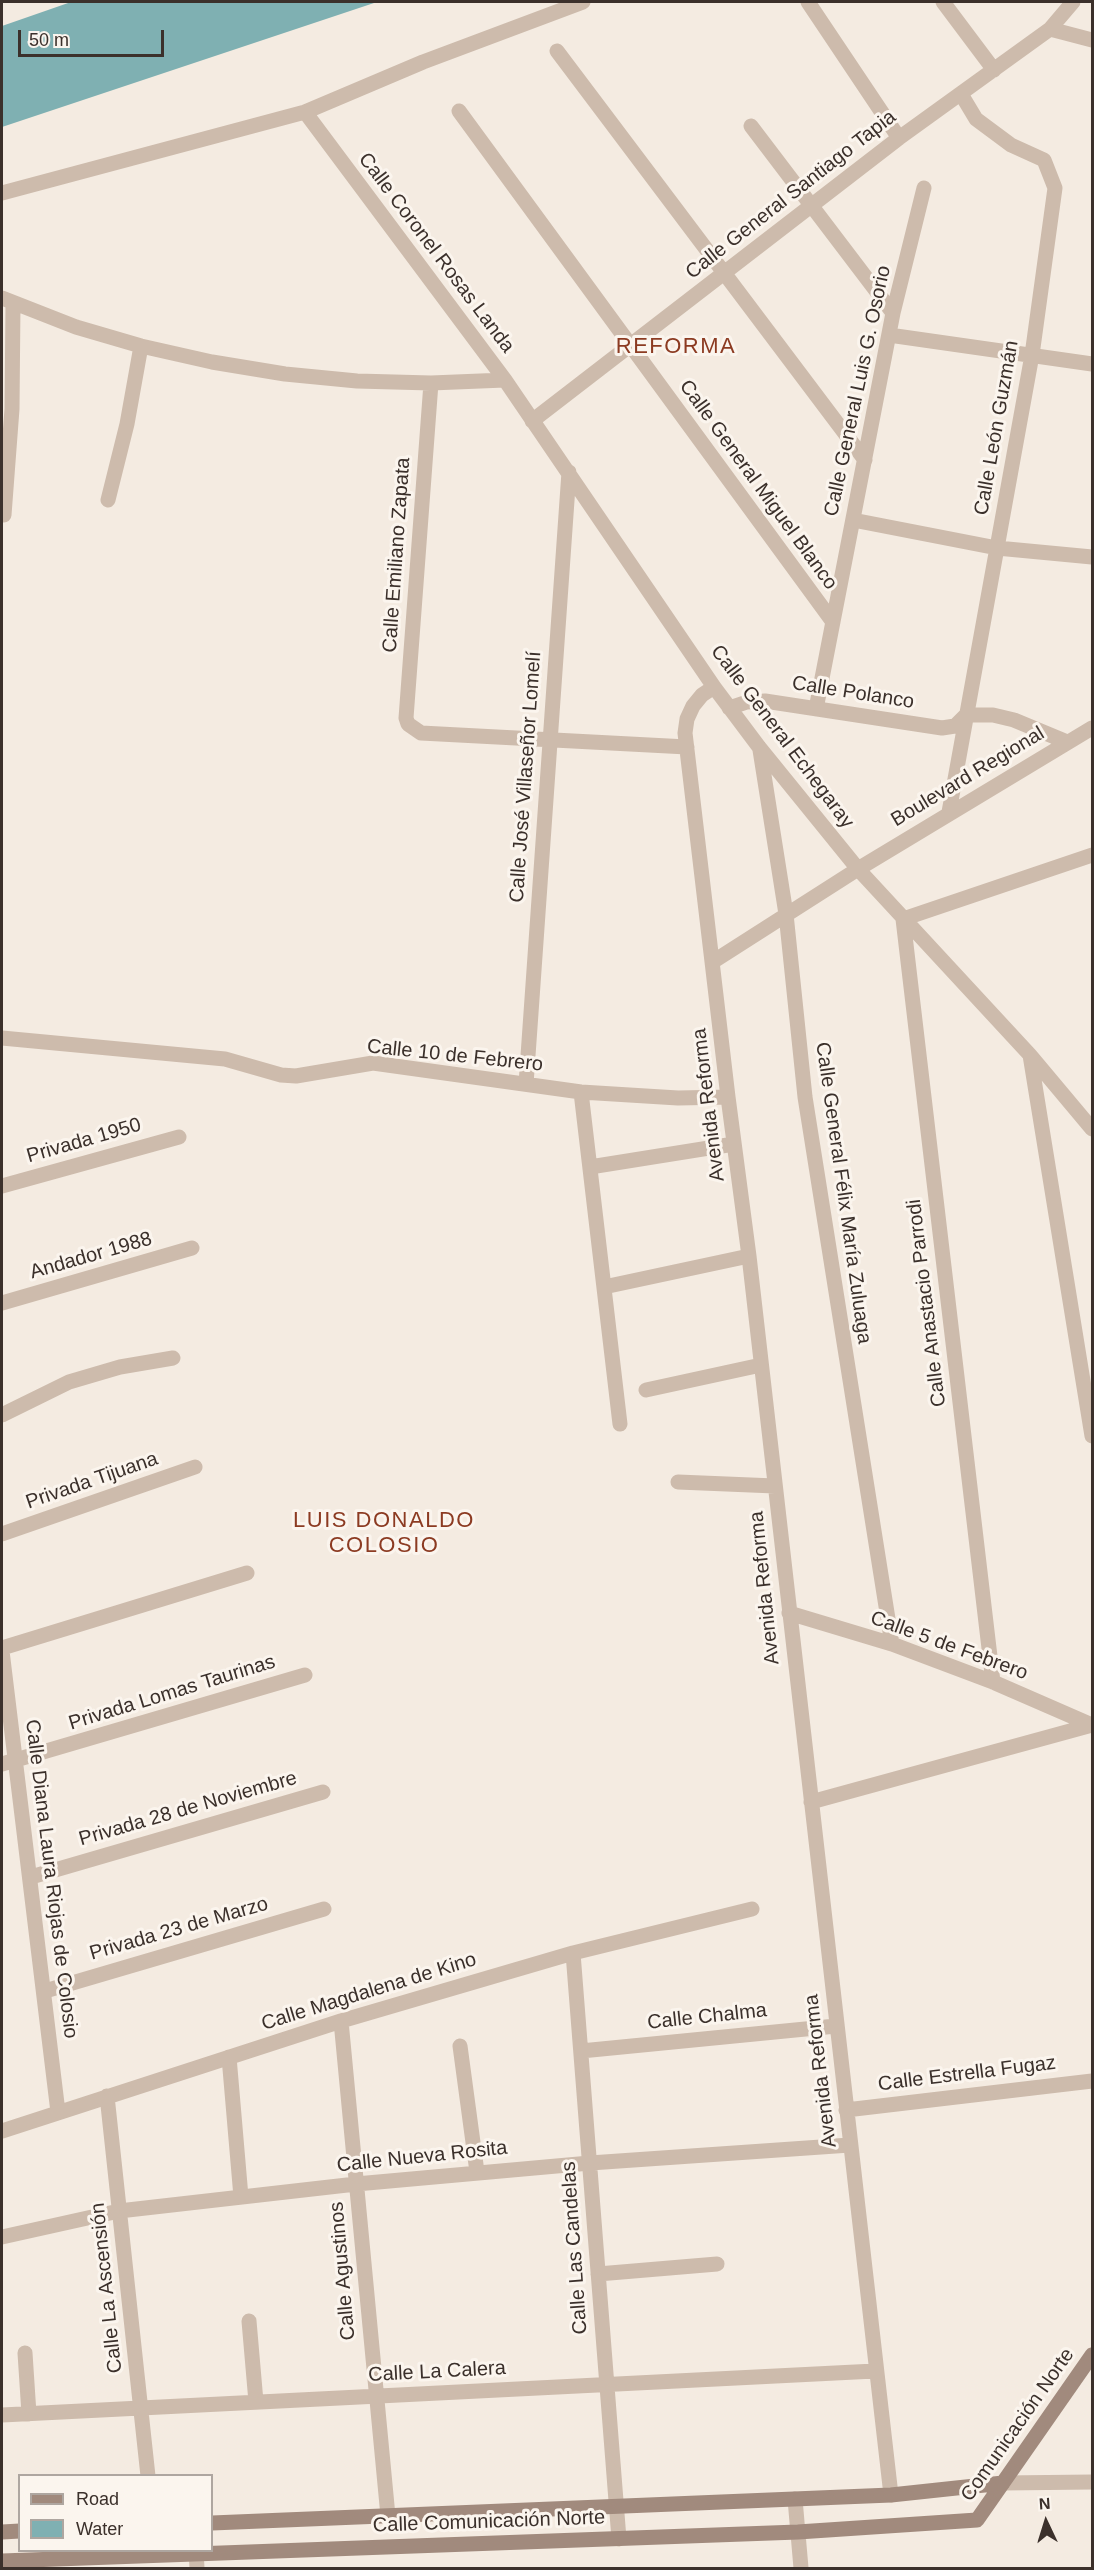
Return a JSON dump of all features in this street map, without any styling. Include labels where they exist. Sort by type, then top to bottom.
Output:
[{"type":"street","points":[[2,193],[305,112],[423,62],[583,2]]},
{"type":"street","points":[[808,2],[899,138]]},
{"type":"street","points":[[943,2],[994,70]]},
{"type":"street","name":"Calle General Santiago Tapia","points":[[532,421],[899,138],[1050,29],[1073,2]]},
{"type":"street","points":[[1050,29],[1092,40]]},
{"type":"street","points":[[557,51],[865,460]]},
{"type":"street","name":"Calle León Guzmán","points":[[949,812],[1032,355],[1054,188],[1044,160],[1011,146],[976,119],[961,94]]},
{"type":"street","name":"Calle General Miguel Blanco","points":[[459,111],[833,622]]},
{"type":"street","name":"Calle Coronel Rosas Landa","points":[[305,112],[505,380],[532,421]]},
{"type":"street","points":[[751,126],[893,313]]},
{"type":"street","name":"Calle General Luis G. Osorio","points":[[816,709],[893,313],[924,188]]},
{"type":"street","points":[[4,515],[12,409],[7,301],[76,327],[141,346],[212,362],[285,374],[357,381],[431,383],[505,380]]},
{"type":"street","points":[[889,335],[1092,364]]},
{"type":"street","points":[[108,500],[127,424],[141,346]]},
{"type":"street","name":"Calle Emiliano Zapata","points":[[431,383],[406,718],[411,728],[421,733],[550,740]]},
{"type":"street","name":"Calle General Echegaray","points":[[532,421],[714,687],[759,747],[858,868],[1030,1055],[1092,1129]]},
{"type":"street","name":"Calle José Villaseñor Lomelí","points":[[526,1084],[569,472]]},
{"type":"street","points":[[853,520],[997,548],[1092,557]]},
{"type":"street","name":"Avenida Reforma","points":[[714,687],[702,695],[690,712],[686,726],[687,747],[749,1256],[891,2495]]},
{"type":"street","name":"Calle Polanco","points":[[729,708],[747,702],[765,701],[935,727],[955,726],[966,715]]},
{"type":"street","points":[[966,715],[1004,716],[1067,742]]},
{"type":"street","name":"Boulevard Regional","points":[[714,961],[858,868],[1092,728]]},
{"type":"street","points":[[550,740],[687,747]]},
{"type":"street","name":"Calle General Félix María Zuluaga","points":[[759,747],[786,914],[807,1109],[892,1644]]},
{"type":"street","points":[[903,919],[1092,855]]},
{"type":"street","name":"Calle Anastacio Parrodi","points":[[903,919],[993,1682]]},
{"type":"street","name":"Calle 10 de Febrero","points":[[2,1038],[225,1059],[280,1075],[296,1076],[373,1064],[580,1092],[659,1098],[728,1097]]},
{"type":"street","points":[[1030,1055],[1092,1436]]},
{"type":"street","points":[[580,1092],[620,1424]]},
{"type":"street","name":"Privada 1950","points":[[2,1186],[179,1137]]},
{"type":"street","points":[[590,1167],[734,1144]]},
{"type":"street","name":"Andador 1988","points":[[2,1304],[192,1248]]},
{"type":"street","points":[[604,1287],[749,1256]]},
{"type":"street","points":[[2,1415],[69,1382],[120,1367],[173,1358]]},
{"type":"street","points":[[646,1390],[761,1365]]},
{"type":"street","name":"Privada Tijuana","points":[[2,1534],[195,1467]]},
{"type":"street","points":[[678,1482],[775,1486]]},
{"type":"street","points":[[2,1650],[247,1573]]},
{"type":"street","name":"Calle 5 de Febrero","points":[[789,1612],[892,1644],[993,1682],[1092,1725]]},
{"type":"street","name":"Calle Diana Laura Riojas de Colosio","points":[[2,1650],[9,1763],[31,1877],[58,2112]]},
{"type":"street","name":"Privada Lomas Taurinas","points":[[9,1763],[305,1676]]},
{"type":"street","points":[[811,1802],[1092,1725]]},
{"type":"street","name":"Privada 28 de Noviembre","points":[[31,1877],[323,1792]]},
{"type":"street","name":"Privada 23 de Marzo","points":[[45,1990],[324,1909]]},
{"type":"street","name":"Calle Magdalena de Kino","points":[[2,2131],[341,2021],[573,1953],[752,1909]]},
{"type":"street","name":"Calle Las Candelas","points":[[573,1953],[619,2539]]},
{"type":"street","name":"Calle Agustinos","points":[[341,2021],[388,2516]]},
{"type":"street","name":"Calle Chalma","points":[[581,2051],[837,2026]]},
{"type":"street","points":[[460,2046],[477,2172]]},
{"type":"street","points":[[229,2057],[241,2197]]},
{"type":"street","name":"Calle Estrella Fugaz","points":[[846,2110],[1092,2081]]},
{"type":"street","name":"Calle La Ascensión","points":[[107,2096],[148,2474]]},
{"type":"street","name":"Calle Nueva Rosita","points":[[2,2237],[119,2211],[356,2184],[590,2163],[850,2145]]},
{"type":"street","points":[[598,2274],[717,2264]]},
{"type":"street","points":[[249,2321],[256,2402]]},
{"type":"street","points":[[25,2353],[29,2414]]},
{"type":"street","name":"Comunicación Norte","points":[[977,2520],[1092,2355]]},
{"type":"street","name":"Calle La Calera","points":[[2,2415],[875,2371]]},
{"type":"street","points":[[1003,2483],[1092,2482]]},
{"type":"street","name":"Calle Comunicación Norte","points":[[213,2523],[891,2495],[1003,2483]]},
{"type":"street","points":[[795,2499],[801,2568]]},
{"type":"street","name":"Calle Comunicación Norte","points":[[2,2561],[197,2558],[798,2532],[977,2520]]},
{"type":"street","points":[[2,2532],[18,2531]]},
{"type":"water","points":[[71,2],[377,2],[2,127],[2,26]]},
{"type":"district","name":"REFORMA","points":[[676,347]]},
{"type":"district","name":"LUIS DONALDO COLOSIO","points":[[384,1534]]}]
